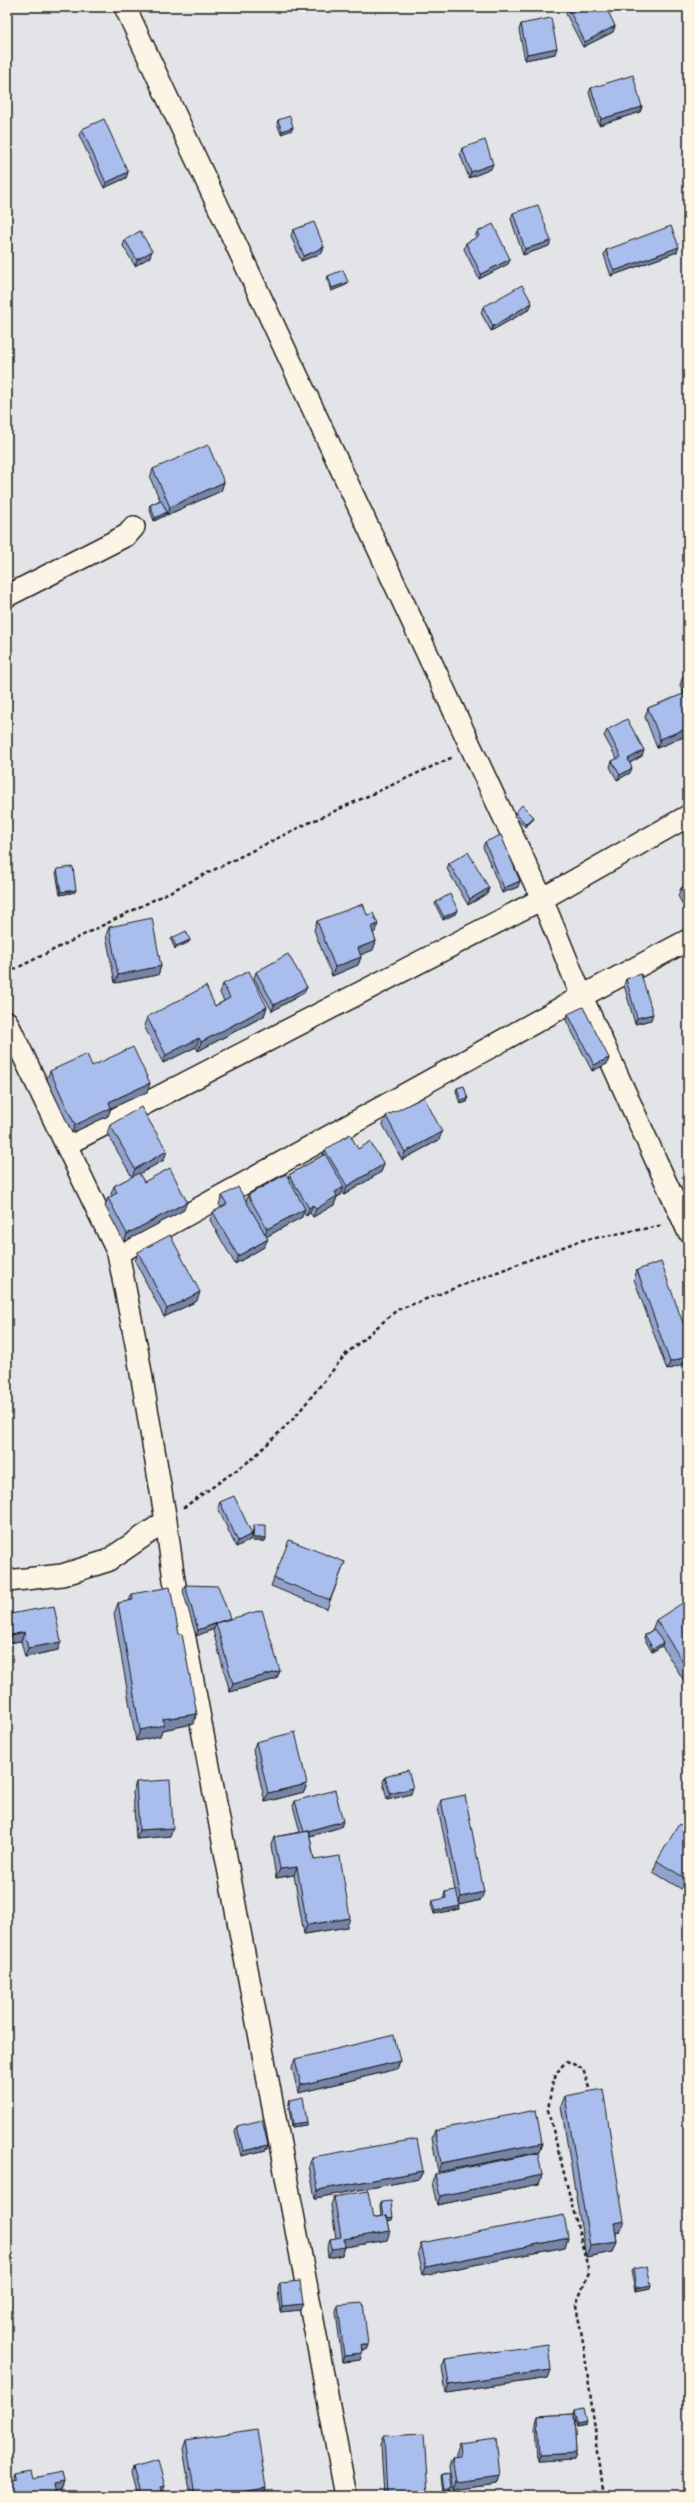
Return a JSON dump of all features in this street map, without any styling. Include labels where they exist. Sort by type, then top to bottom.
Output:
[{"type":"street","points":[[125,7],[542,899],[582,997],[686,1226]]},
{"type":"street","points":[[7,596],[127,535],[134,527]]},
{"type":"street","points":[[67,1144],[542,899],[688,816]]},
{"type":"street","points":[[118,1253],[688,940]]},
{"type":"street","points":[[7,1022],[67,1144],[118,1253],[137,1349],[166,1521],[174,1580],[346,2496]]},
{"type":"street","points":[[7,1581],[62,1575],[107,1561],[166,1521]]},
{"type":"path","points":[[7,973],[302,826],[472,748]]},
{"type":"path","points":[[166,1521],[198,1495],[252,1459],[294,1418],[346,1354],[397,1310],[579,1241],[686,1226]]},
{"type":"path","points":[[589,2088],[583,2069],[567,2061],[559,2068],[552,2084],[548,2110],[589,2272],[576,2305],[584,2348],[604,2496]]},
{"type":"building","points":[[606,7],[615,26],[585,42],[568,8]]},
{"type":"building","points":[[551,18],[557,48],[527,54],[521,24]]},
{"type":"building","points":[[633,75],[642,107],[601,119],[591,88]]},
{"type":"building","points":[[290,116],[293,127],[282,131],[278,120]]},
{"type":"building","points":[[104,119],[128,172],[106,183],[82,129]]},
{"type":"building","points":[[485,140],[493,164],[471,172],[462,148]]},
{"type":"building","points":[[538,205],[551,241],[525,249],[513,213]]},
{"type":"building","points":[[314,222],[324,247],[304,256],[293,230]]},
{"type":"building","points":[[493,224],[510,259],[481,274],[466,243],[479,236],[477,232]]},
{"type":"building","points":[[671,226],[679,247],[614,271],[606,250]]},
{"type":"building","points":[[140,231],[152,251],[137,260],[125,240]]},
{"type":"building","points":[[343,270],[348,282],[332,288],[328,276]]},
{"type":"building","points":[[522,285],[532,303],[493,326],[483,307]]},
{"type":"building","points":[[208,445],[224,482],[170,507],[153,469]]},
{"type":"building","points":[[161,500],[167,512],[155,518],[150,505]]},
{"type":"building","points":[[688,675],[688,688],[683,676]]},
{"type":"building","points":[[688,692],[688,728],[660,739],[648,708]]},
{"type":"building","points":[[627,719],[644,750],[628,759],[632,768],[620,775],[612,761],[621,757],[607,730]]},
{"type":"building","points":[[522,805],[534,817],[526,824],[515,813]]},
{"type":"building","points":[[501,835],[520,881],[504,888],[485,842]]},
{"type":"building","points":[[468,852],[489,888],[470,899],[449,863]]},
{"type":"building","points":[[73,867],[76,890],[61,892],[57,869]]},
{"type":"building","points":[[688,884],[688,900],[681,888]]},
{"type":"building","points":[[450,894],[458,910],[444,917],[436,902]]},
{"type":"building","points":[[363,904],[367,915],[373,913],[378,924],[371,927],[376,941],[358,948],[361,957],[335,967],[317,921]]},
{"type":"building","points":[[152,918],[161,966],[118,975],[109,927]]},
{"type":"building","points":[[186,931],[190,940],[176,946],[172,938]]},
{"type":"building","points":[[288,954],[307,987],[274,1005],[256,972]]},
{"type":"building","points":[[249,971],[267,1007],[201,1042],[199,1038],[166,1055],[147,1017],[206,986],[215,1006],[230,998],[223,984]]},
{"type":"building","points":[[641,974],[653,1014],[637,1018],[626,979]]},
{"type":"building","points":[[583,1007],[609,1058],[594,1065],[568,1014]]},
{"type":"building","points":[[133,1047],[150,1083],[109,1102],[111,1108],[75,1125],[50,1071],[87,1054],[92,1066]]},
{"type":"building","points":[[464,1086],[468,1099],[461,1101],[457,1088]]},
{"type":"building","points":[[424,1097],[442,1132],[405,1152],[386,1116]]},
{"type":"building","points":[[141,1107],[167,1151],[135,1169],[110,1125]]},
{"type":"building","points":[[350,1134],[358,1149],[370,1142],[384,1164],[347,1186],[325,1150]]},
{"type":"building","points":[[325,1154],[344,1187],[335,1192],[337,1196],[316,1209],[313,1205],[309,1208],[289,1175]]},
{"type":"building","points":[[170,1168],[187,1202],[127,1234],[108,1198],[117,1193],[114,1186],[139,1173],[144,1182]]},
{"type":"building","points":[[286,1174],[305,1209],[267,1229],[248,1195]]},
{"type":"building","points":[[238,1187],[268,1239],[238,1256],[213,1212],[227,1204],[222,1196]]},
{"type":"building","points":[[170,1235],[200,1292],[167,1309],[138,1252]]},
{"type":"building","points":[[661,1262],[688,1337],[688,1356],[670,1362],[637,1270]]},
{"type":"building","points":[[234,1496],[252,1534],[238,1541],[220,1502]]},
{"type":"building","points":[[254,1525],[266,1525],[266,1538],[253,1538]]},
{"type":"building","points":[[289,1540],[345,1562],[330,1600],[274,1578]]},
{"type":"building","points":[[185,1585],[218,1586],[230,1618],[198,1630]]},
{"type":"building","points":[[170,1587],[179,1634],[182,1634],[197,1714],[163,1719],[164,1725],[140,1730],[118,1603],[133,1600],[132,1594]]},
{"type":"building","points":[[7,1601],[10,1614],[54,1606],[61,1642],[28,1648],[24,1632],[7,1636]]},
{"type":"building","points":[[684,1602],[688,1608],[688,1670],[656,1620]]},
{"type":"building","points":[[262,1610],[280,1671],[233,1684],[216,1623]]},
{"type":"building","points":[[654,1629],[663,1643],[653,1649],[645,1635]]},
{"type":"building","points":[[295,1732],[307,1784],[268,1793],[256,1742]]},
{"type":"building","points":[[408,1770],[413,1788],[390,1794],[385,1777]]},
{"type":"building","points":[[170,1780],[173,1828],[139,1830],[136,1782]]},
{"type":"building","points":[[335,1790],[343,1821],[304,1832],[295,1801]]},
{"type":"building","points":[[465,1795],[484,1892],[461,1897],[441,1800]]},
{"type":"building","points":[[679,1824],[688,1829],[688,1880],[657,1861]]},
{"type":"building","points":[[309,1831],[314,1860],[340,1856],[350,1918],[307,1925],[297,1867],[280,1869],[274,1837]]},
{"type":"building","points":[[456,1890],[460,1906],[435,1911],[432,1901],[446,1898],[445,1892]]},
{"type":"building","points":[[394,2035],[400,2061],[301,2085],[295,2059]]},
{"type":"building","points":[[603,2089],[624,2221],[614,2223],[617,2242],[590,2246],[565,2096]]},
{"type":"building","points":[[303,2097],[307,2122],[293,2124],[289,2100]]},
{"type":"building","points":[[536,2110],[542,2143],[441,2163],[435,2130]]},
{"type":"building","points":[[262,2120],[268,2145],[243,2151],[237,2126]]},
{"type":"building","points":[[417,2139],[423,2171],[318,2190],[312,2157]]},
{"type":"building","points":[[538,2153],[542,2175],[440,2196],[435,2174]]},
{"type":"building","points":[[368,2191],[373,2218],[387,2215],[390,2231],[344,2239],[345,2247],[332,2249],[330,2239],[341,2237],[334,2197]]},
{"type":"building","points":[[391,2201],[393,2217],[387,2218],[387,2215],[383,2216],[381,2202]]},
{"type":"building","points":[[564,2215],[568,2238],[426,2267],[421,2243]]},
{"type":"building","points":[[647,2266],[651,2285],[636,2288],[633,2269]]},
{"type":"building","points":[[300,2281],[303,2304],[282,2306],[280,2283]]},
{"type":"building","points":[[363,2303],[368,2345],[361,2345],[362,2354],[344,2356],[338,2305]]},
{"type":"building","points":[[548,2344],[551,2370],[449,2385],[445,2359]]},
{"type":"building","points":[[584,2408],[587,2422],[578,2424],[575,2410]]},
{"type":"building","points":[[574,2414],[576,2453],[540,2455],[538,2416]]},
{"type":"building","points":[[257,2429],[266,2488],[214,2496],[195,2496],[186,2440]]},
{"type":"building","points":[[424,2434],[428,2494],[387,2496],[384,2436]]},
{"type":"building","points":[[496,2438],[500,2476],[456,2482],[452,2458],[460,2457],[459,2443]]},
{"type":"building","points":[[158,2461],[165,2486],[161,2487],[163,2496],[141,2496],[133,2468]]},
{"type":"building","points":[[32,2470],[34,2478],[62,2472],[64,2482],[53,2484],[55,2496],[7,2496],[7,2480],[17,2478],[16,2473]]},
{"type":"building","points":[[449,2473],[451,2487],[444,2489],[442,2475]]}]
